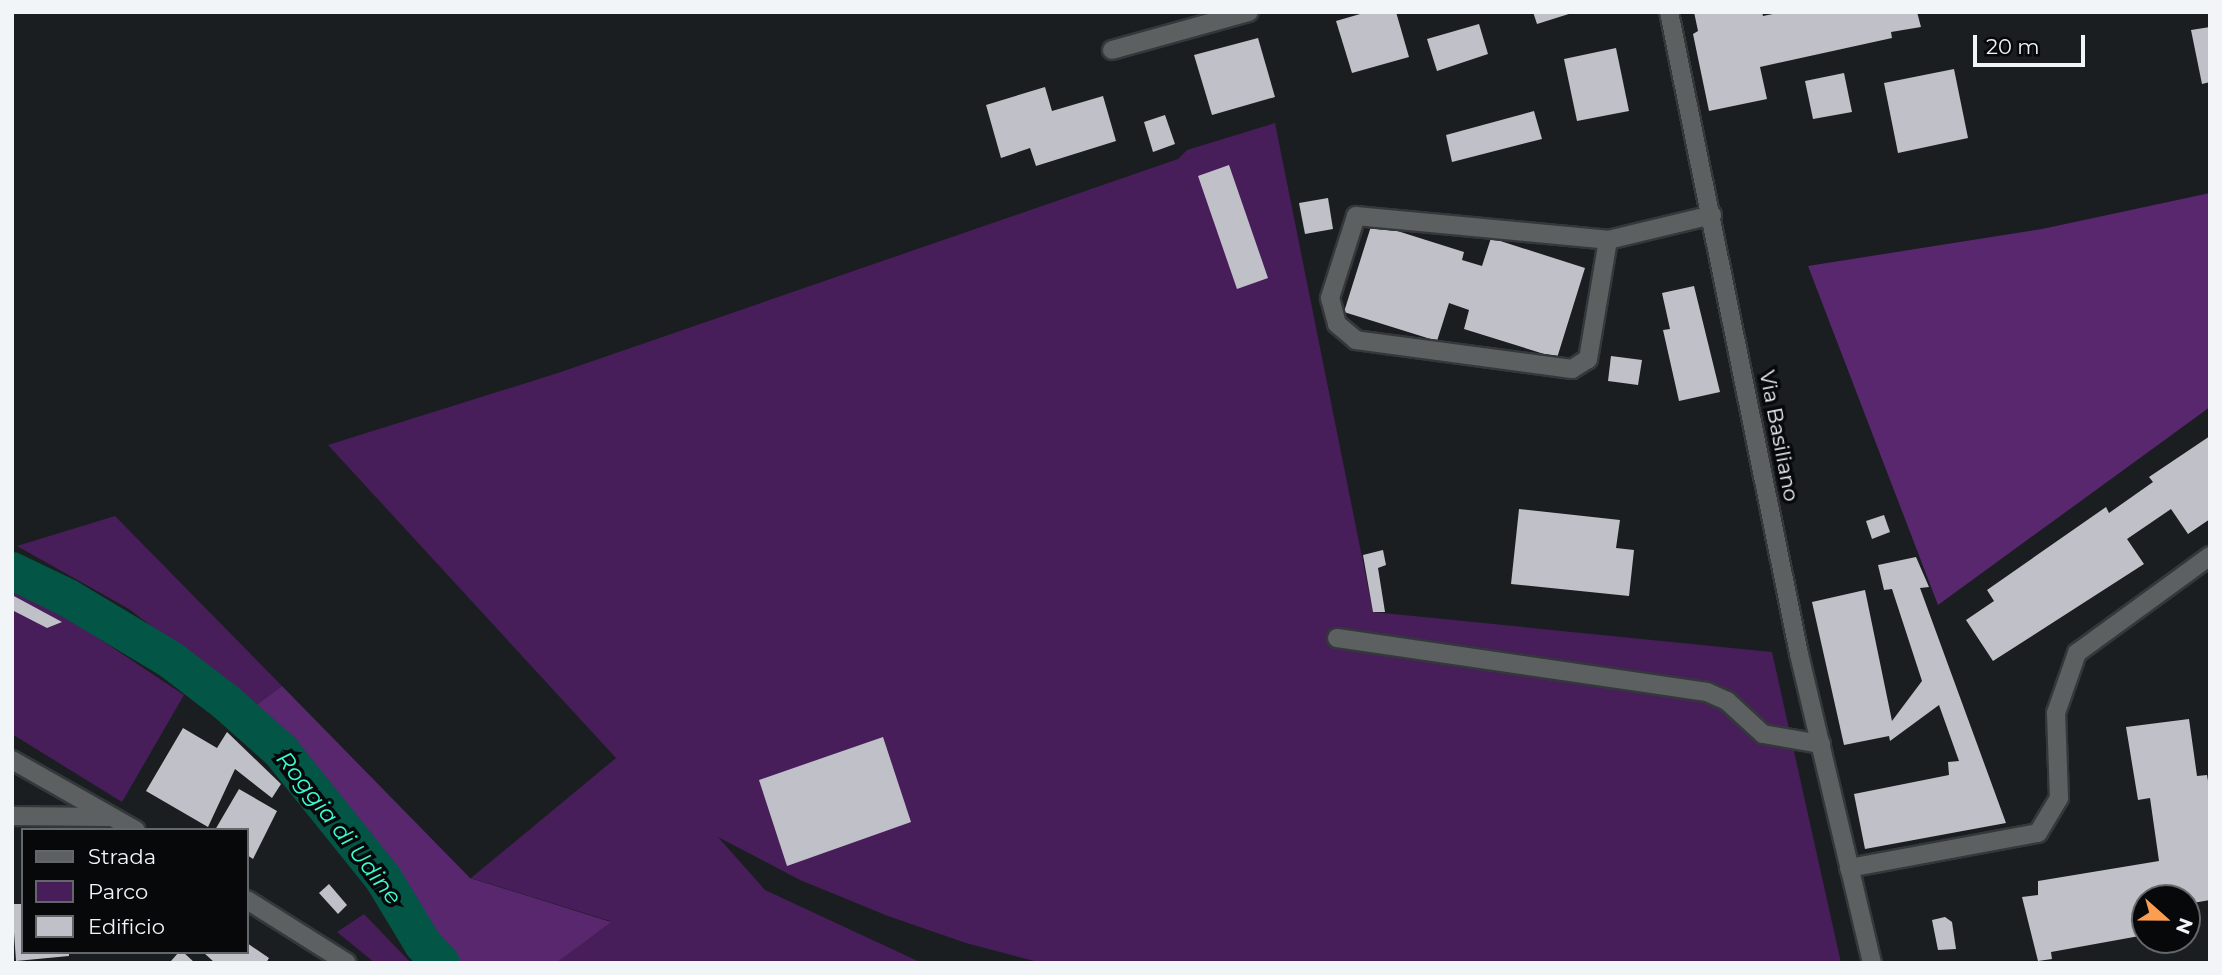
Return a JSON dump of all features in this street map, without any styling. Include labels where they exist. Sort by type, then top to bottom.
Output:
[{"type":"street","points":[[1112,50],[1250,12]]},
{"type":"street","name":"Via Basiliano","points":[[1669,12],[1799,654],[1872,963]]},
{"type":"street","points":[[1608,240],[1588,359],[1572,369],[1356,340],[1337,324],[1330,298],[1356,216],[1608,240],[1712,215]]},
{"type":"street","points":[[1849,868],[2038,833],[2059,798],[2056,713],[2077,653],[2210,556]]},
{"type":"street","points":[[1337,638],[1707,692],[1727,701],[1763,734],[1821,744]]},
{"type":"street","points":[[12,760],[131,828]]},
{"type":"street","points":[[12,816],[112,817]]},
{"type":"street","points":[[248,901],[346,963]]},
{"type":"green space","points":[[1275,123],[1373,612],[1772,652],[1841,963],[1042,963],[966,943],[888,916],[800,880],[718,837],[765,890],[922,963],[556,963],[610,921],[471,878],[616,758],[328,445],[558,373],[1178,159],[1187,150]]},
{"type":"green space","points":[[115,516],[282,686],[251,709],[129,609],[17,546]]},
{"type":"green space","points":[[12,588],[65,616],[184,695],[122,802],[12,734]]},
{"type":"green space","points":[[364,914],[411,963],[375,963],[337,932]]},
{"type":"shaded area","points":[[2210,193],[2210,407],[1938,605],[1808,266],[2042,229]]},
{"type":"shaded area","points":[[282,686],[470,878],[611,922],[556,963],[462,963],[429,932],[392,869],[297,755],[251,709]]},
{"type":"building","points":[[1367,12],[1396,12],[1409,57],[1352,73],[1336,21]]},
{"type":"building","points":[[1533,12],[1572,12],[1572,13],[1537,24]]},
{"type":"building","points":[[1694,12],[1762,12],[1763,16],[1782,12],[1917,12],[1921,27],[1891,32],[1892,38],[1760,67],[1767,99],[1709,111],[1693,34],[1698,31]]},
{"type":"building","points":[[1479,24],[1488,54],[1437,71],[1427,39]]},
{"type":"building","points":[[2210,27],[2210,82],[2202,84],[2191,30]]},
{"type":"building","points":[[1258,38],[1275,97],[1212,115],[1194,55]]},
{"type":"building","points":[[1616,48],[1629,111],[1577,121],[1564,59]]},
{"type":"building","points":[[1954,69],[1968,138],[1898,153],[1884,83]]},
{"type":"building","points":[[1844,73],[1852,112],[1813,119],[1805,81]]},
{"type":"building","points":[[1045,87],[1052,111],[1103,96],[1116,141],[1036,166],[1030,148],[1001,158],[986,105]]},
{"type":"building","points":[[1534,111],[1542,139],[1452,162],[1446,135]]},
{"type":"building","points":[[1165,115],[1175,144],[1153,152],[1144,122]]},
{"type":"building","points":[[1229,165],[1268,278],[1237,289],[1198,176]]},
{"type":"building","points":[[1328,198],[1333,229],[1305,234],[1299,203]]},
{"type":"building","points":[[1372,223],[1464,252],[1462,260],[1482,266],[1491,238],[1585,268],[1557,358],[1464,329],[1469,310],[1449,303],[1437,341],[1344,312]]},
{"type":"building","points":[[1694,286],[1720,392],[1679,401],[1663,330],[1670,329],[1662,293]]},
{"type":"building","points":[[1611,356],[1642,360],[1638,385],[1608,381]]},
{"type":"building","points":[[2210,436],[2210,519],[2188,534],[2171,509],[2127,539],[2144,564],[1993,661],[1966,620],[1994,601],[1987,590],[2106,507],[2109,513],[2153,482],[2149,477]]},
{"type":"building","points":[[1519,509],[1620,520],[1616,548],[1634,550],[1629,596],[1511,584]]},
{"type":"building","points":[[1884,515],[1890,532],[1872,539],[1866,521]]},
{"type":"building","points":[[1383,550],[1386,565],[1378,568],[1385,612],[1373,612],[1363,555]]},
{"type":"building","points":[[1916,557],[1929,587],[1920,588],[2006,823],[1865,849],[1854,794],[1949,775],[1948,762],[1959,761],[1939,705],[1890,741],[1889,736],[1844,745],[1812,602],[1865,590],[1892,721],[1922,681],[1892,589],[1884,590],[1878,565]]},
{"type":"building","points":[[12,595],[62,622],[47,628],[12,610]]},
{"type":"building","points":[[2189,719],[2197,776],[2207,775],[2210,793],[2210,900],[2201,902],[2201,884],[2131,884],[2131,938],[2051,952],[2052,959],[2038,961],[2022,897],[2038,895],[2038,881],[2159,861],[2150,798],[2138,800],[2126,727]]},
{"type":"building","points":[[183,728],[217,748],[227,732],[281,784],[272,798],[235,769],[208,827],[146,791]]},
{"type":"building","points":[[883,737],[911,822],[787,866],[759,780]]},
{"type":"building","points":[[239,789],[277,811],[253,859],[248,856],[248,828],[216,828]]},
{"type":"building","points":[[329,884],[347,905],[338,914],[319,893]]},
{"type":"building","points":[[12,904],[21,904],[21,954],[69,956],[16,961]]},
{"type":"building","points":[[1945,917],[1952,922],[1956,949],[1938,950],[1932,920]]},
{"type":"building","points":[[248,944],[269,958],[266,963],[215,963],[205,954],[248,954]]},
{"type":"building","points":[[177,954],[185,954],[195,963],[173,963],[171,961]]},
{"type":"waterway","name":"Roggia di Udine","points":[[12,571],[68,598],[171,660],[226,702],[281,751],[383,878],[423,944],[441,963]]}]
